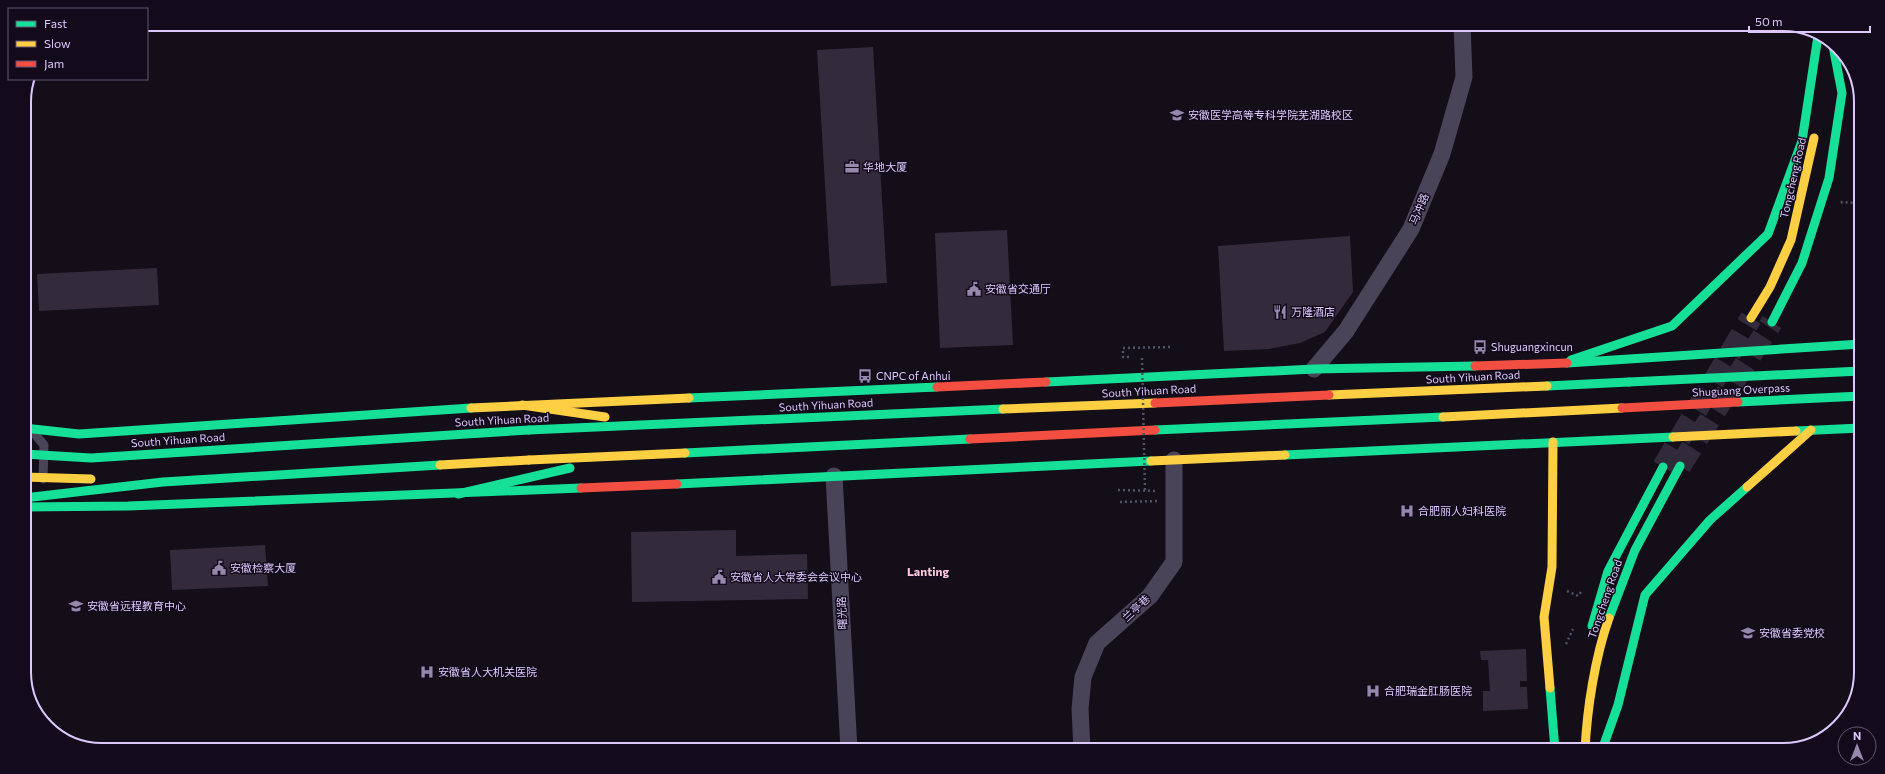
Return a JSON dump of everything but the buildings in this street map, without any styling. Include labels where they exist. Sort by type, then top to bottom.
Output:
[{"type":"main road","points":[[1558,364],[1672,326],[1768,234],[1802,141],[1817,40]]},
{"type":"main road","points":[[1818,41],[1821,79]]},
{"type":"main road","points":[[1772,322],[1802,263],[1829,178],[1842,93],[1834,54]]},
{"type":"main road","name":"Tongcheng Road","points":[[1751,318],[1770,287],[1791,240],[1817,126]]},
{"type":"main road","points":[[31,429],[79,434],[522,405],[1314,369],[1558,364],[1854,344]]},
{"type":"main road","name":"Shuguang Overpass","points":[[1629,382],[1854,371]]},
{"type":"main road","name":"South Yihuan Road","points":[[31,454],[91,458],[529,430],[1629,382]]},
{"type":"main road","name":"Shuguang Overpass","points":[[624,456],[1854,396]]},
{"type":"main road","points":[[522,405],[654,425]]},
{"type":"main road","points":[[34,508],[458,494],[1854,428]]},
{"type":"main road","points":[[1604,743],[1618,705],[1645,595],[1710,520],[1811,430]]},
{"type":"main road","points":[[1553,442],[1552,566],[1544,617],[1554,743]]},
{"type":"main road","points":[[31,497],[163,482],[528,460],[624,456]]},
{"type":"main road","points":[[458,494],[624,456]]},
{"type":"main road","name":"Tongcheng Road","points":[[1586,743],[1586,726],[1602,638],[1635,550],[1680,466]]},
{"type":"main road","name":"Tongcheng Road","points":[[1590,634],[1608,571],[1663,467]]},
{"type":"main road","points":[[31,477],[163,482]]},
{"type":"street","name":"马冲路","points":[[1314,369],[1346,331],[1411,229],[1442,154],[1464,77],[1462,31]]},
{"type":"street","name":"兰亭巷","points":[[1082,743],[1080,710],[1083,677],[1097,643],[1150,596],[1174,562],[1174,460]]},
{"type":"street","name":"曙光路","points":[[834,476],[850,743]]},
{"type":"lane","points":[[31,433],[44,445],[42,499],[34,508]]},
{"type":"lane","points":[[69,507],[58,497],[65,444],[79,434]]},
{"type":"path","points":[[1838,208],[1842,202],[1854,203]]},
{"type":"path","points":[[1145,491],[1142,358],[1123,357],[1123,348],[1173,348]]},
{"type":"path","points":[[1118,490],[1164,492]]},
{"type":"path","points":[[1120,502],[1164,501]]},
{"type":"path","points":[[1560,588],[1578,596],[1582,590]]},
{"type":"tunnel","points":[[1663,467],[1751,318]]},
{"type":"tunnel","points":[[1680,466],[1772,322]]},
{"type":"traffic: fast","points":[[1571,360],[1672,326],[1768,234],[1802,141],[1817,41]]},
{"type":"traffic: fast","points":[[1772,322],[1802,263],[1829,178],[1842,93],[1834,54]]},
{"type":"traffic: fast","points":[[1567,363],[1854,344]]},
{"type":"traffic: fast","points":[[1046,382],[1314,369],[1475,366]]},
{"type":"traffic: fast","points":[[1629,382],[1854,371]]},
{"type":"traffic: fast","points":[[1547,386],[1629,382]]},
{"type":"traffic: fast","points":[[689,398],[937,387]]},
{"type":"traffic: fast","points":[[1738,402],[1854,396]]},
{"type":"traffic: fast","points":[[31,429],[79,434],[471,408]]},
{"type":"traffic: fast","points":[[529,430],[1003,409]]},
{"type":"traffic: fast","points":[[1155,430],[1443,417]]},
{"type":"traffic: fast","points":[[1796,431],[1854,428]]},
{"type":"traffic: fast","points":[[31,454],[91,458],[529,430]]},
{"type":"traffic: fast","points":[[1285,455],[1673,437]]},
{"type":"traffic: fast","points":[[685,453],[970,439]]},
{"type":"traffic: fast","points":[[677,484],[1151,461]]},
{"type":"traffic: fast","points":[[31,497],[163,482],[440,465]]},
{"type":"traffic: fast","points":[[1609,618],[1635,550],[1680,466]]},
{"type":"traffic: fast","points":[[1592,626],[1608,571],[1663,467]]},
{"type":"traffic: fast","points":[[458,494],[570,468]]},
{"type":"traffic: fast","points":[[1604,743],[1618,705],[1645,595],[1710,520],[1747,487]]},
{"type":"traffic: fast","points":[[31,507],[128,506],[581,488]]},
{"type":"traffic: fast","points":[[1550,688],[1554,743]]},
{"type":"traffic: slow","points":[[1751,318],[1770,287],[1791,240],[1814,138]]},
{"type":"traffic: slow","points":[[1329,395],[1547,386]]},
{"type":"traffic: slow","points":[[471,408],[689,398]]},
{"type":"traffic: slow","points":[[1003,409],[1155,403]]},
{"type":"traffic: slow","points":[[522,405],[605,417]]},
{"type":"traffic: slow","points":[[1443,417],[1622,408]]},
{"type":"traffic: slow","points":[[1747,487],[1811,430]]},
{"type":"traffic: slow","points":[[1673,437],[1796,431]]},
{"type":"traffic: slow","points":[[1550,688],[1544,617],[1552,567],[1553,442]]},
{"type":"traffic: slow","points":[[529,460],[685,453]]},
{"type":"traffic: slow","points":[[1151,461],[1285,455]]},
{"type":"traffic: slow","points":[[440,465],[529,460]]},
{"type":"traffic: slow","points":[[31,477],[91,479]]},
{"type":"traffic: slow","points":[[1586,743],[1592,683],[1609,618]]},
{"type":"traffic: jam","points":[[1475,366],[1567,363]]},
{"type":"traffic: jam","points":[[937,387],[1046,382]]},
{"type":"traffic: jam","points":[[1155,403],[1329,395]]},
{"type":"traffic: jam","points":[[1622,408],[1738,402]]},
{"type":"traffic: jam","points":[[970,439],[1155,430]]},
{"type":"traffic: jam","points":[[581,488],[677,484]]},
{"type":"place","name":"安徽医学高等专科学院芜湖路校区","points":[[1177,115]]},
{"type":"place","name":"华地大厦","points":[[852,167]]},
{"type":"place","name":"安徽省交通厅","points":[[974,289]]},
{"type":"place","name":"万隆酒店","points":[[1280,312]]},
{"type":"place","name":"Shuguangxincun","points":[[1480,347]]},
{"type":"place","name":"CNPC of Anhui","points":[[865,376]]},
{"type":"place","name":"合肥丽人妇科医院","points":[[1407,511]]},
{"type":"place","name":"安徽检察大厦","points":[[219,568]]},
{"type":"place","name":"安徽省人大常委会会议中心","points":[[719,577]]},
{"type":"place","name":"安徽省远程教育中心","points":[[76,606]]},
{"type":"place","name":"安徽省委党校","points":[[1748,633]]},
{"type":"place","name":"安徽省人大机关医院","points":[[427,672]]},
{"type":"place","name":"合肥瑞金肛肠医院","points":[[1373,691]]},
{"type":"district","name":"Lanting","points":[[928,572]]}]
